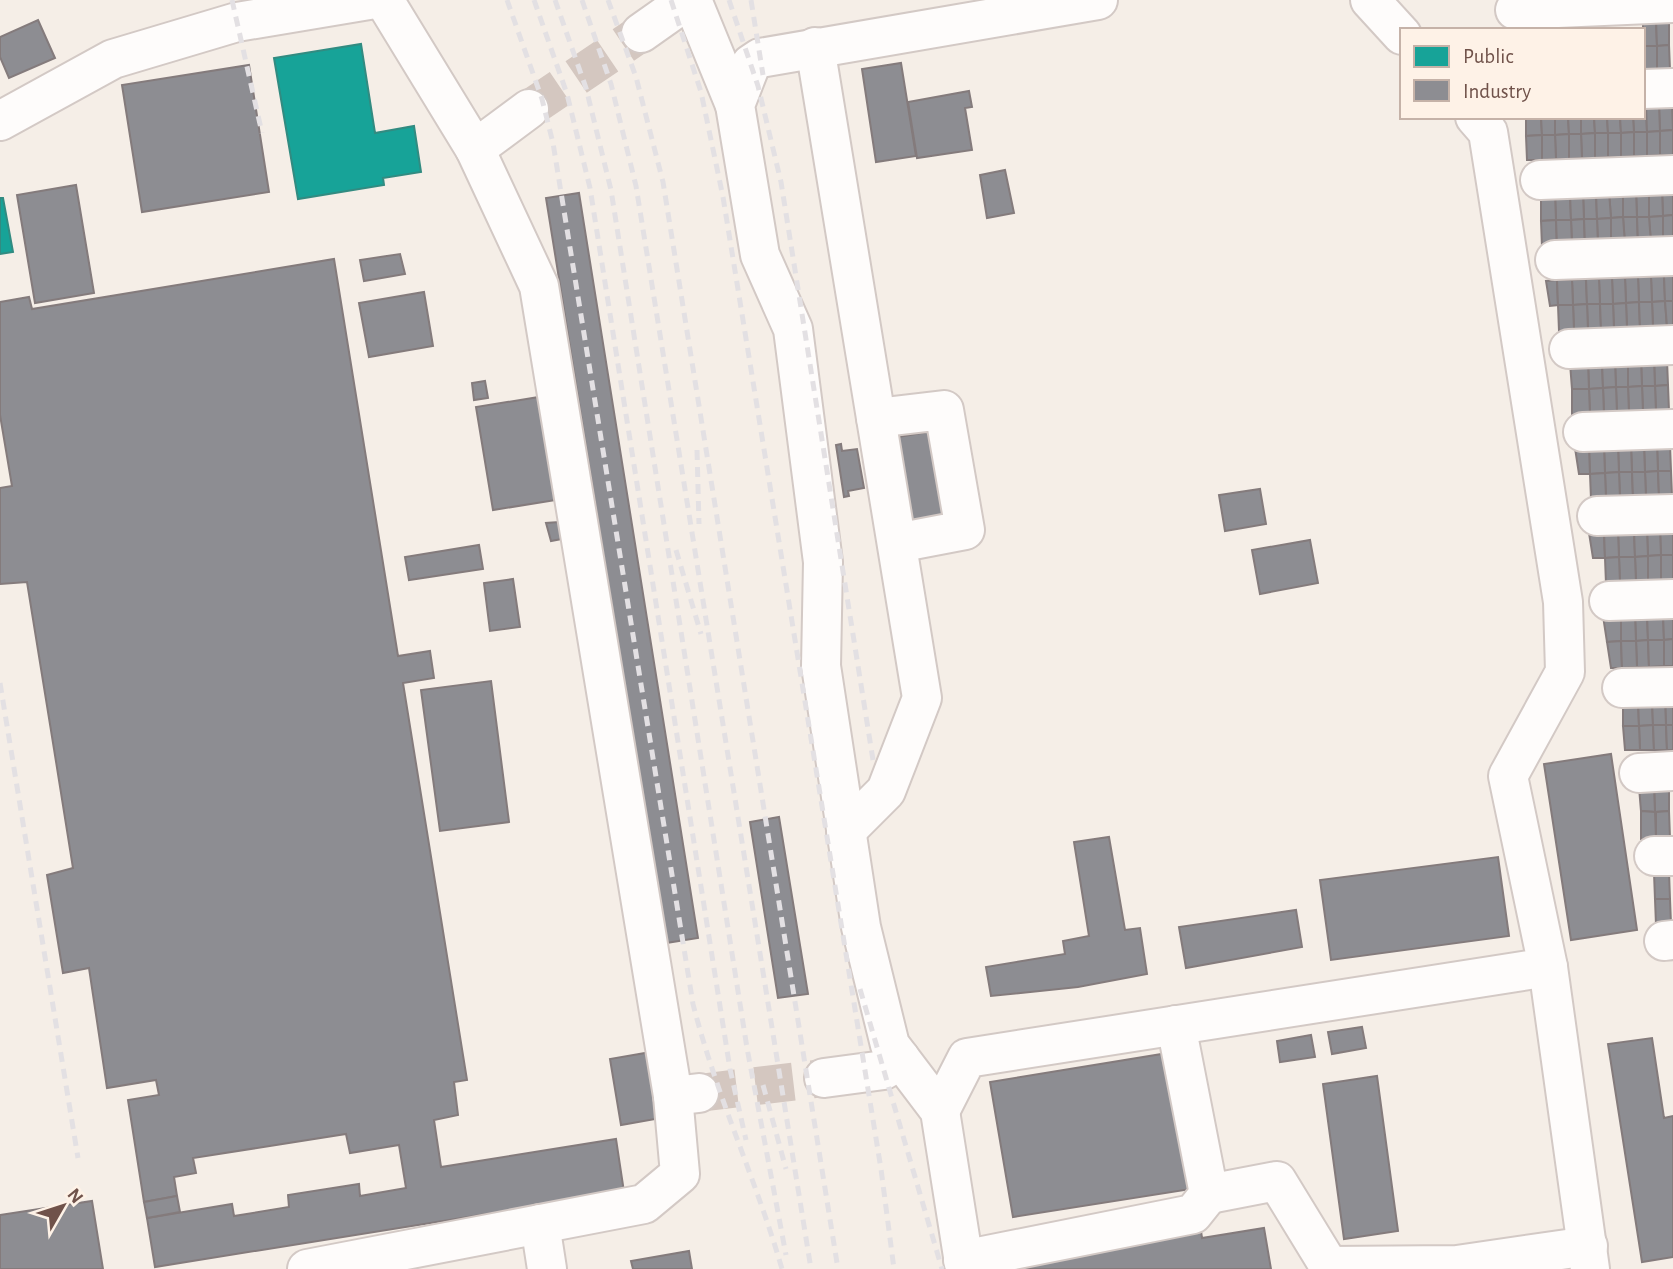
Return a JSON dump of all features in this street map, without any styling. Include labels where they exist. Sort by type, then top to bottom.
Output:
[{"type":"lane","points":[[0,121],[113,59],[237,22],[369,0]]},
{"type":"lane","points":[[307,1269],[644,1204],[680,1174],[686,1094],[539,286],[475,149],[384,0]]},
{"type":"lane","points":[[735,105],[751,64],[760,58],[1098,0]]},
{"type":"lane","points":[[1370,0],[1400,33]]},
{"type":"lane","points":[[641,33],[675,9],[692,2],[735,105],[760,255],[793,329],[823,562],[821,666],[861,927],[890,1045],[940,1111],[964,1264],[1193,1214],[1209,1194],[1277,1181],[1329,1266],[1457,1265],[1589,1257],[1548,967],[1508,776],[1565,672],[1563,602],[1488,132],[1477,119]]},
{"type":"lane","points":[[1515,10],[1673,3]]},
{"type":"lane","points":[[816,47],[922,698],[886,791],[846,831]]},
{"type":"lane","points":[[1645,89],[1673,88]]},
{"type":"lane","points":[[475,149],[530,109]]},
{"type":"lane","points":[[1540,180],[1673,175]]},
{"type":"lane","points":[[1555,260],[1673,256]]},
{"type":"lane","points":[[1569,349],[1673,345]]},
{"type":"lane","points":[[876,418],[944,410],[965,530],[897,543]]},
{"type":"lane","points":[[1584,432],[1673,429]]},
{"type":"lane","points":[[1597,516],[1673,513]]},
{"type":"lane","points":[[1609,601],[1673,599]]},
{"type":"lane","points":[[1622,688],[1673,687]]},
{"type":"lane","points":[[940,1111],[967,1058],[1548,967]]},
{"type":"lane","points":[[1176,1025],[1209,1194]]},
{"type":"lane","points":[[824,1078],[884,1070],[900,1058]]},
{"type":"lane","points":[[540,1224],[547,1269]]},
{"type":"building: Public","points":[[361,44],[375,133],[414,126],[421,172],[383,178],[384,185],[298,199],[274,58]]},
{"type":"building: Public","points":[[0,198],[3,198],[13,252],[0,254]]},
{"type":"building: Industry","points":[[38,20],[55,58],[9,78],[0,57],[0,37]]},
{"type":"building: Industry","points":[[1656,20],[1657,46],[1645,46],[1643,21]]},
{"type":"building: Industry","points":[[1656,20],[1669,20],[1669,45],[1657,46]]},
{"type":"building: Industry","points":[[1669,45],[1670,70],[1657,71],[1657,46]]},
{"type":"building: Industry","points":[[1645,46],[1657,46],[1657,71],[1645,72]]},
{"type":"building: Industry","points":[[901,63],[916,156],[876,162],[862,69]]},
{"type":"building: Industry","points":[[249,65],[269,192],[142,212],[122,85]]},
{"type":"building: Industry","points":[[969,91],[972,107],[965,108],[972,150],[917,158],[908,102]]},
{"type":"building: Industry","points":[[1672,104],[1673,130],[1660,131],[1659,105]]},
{"type":"building: Industry","points":[[1646,105],[1647,132],[1634,132],[1633,119],[1645,119]]},
{"type":"building: Industry","points":[[1646,105],[1659,105],[1660,131],[1647,132]]},
{"type":"building: Industry","points":[[1526,119],[1541,119],[1542,135],[1526,136]]},
{"type":"building: Industry","points":[[1541,119],[1555,119],[1555,135],[1542,135]]},
{"type":"building: Industry","points":[[1555,119],[1568,119],[1569,134],[1555,135]]},
{"type":"building: Industry","points":[[1568,119],[1581,119],[1581,134],[1569,134]]},
{"type":"building: Industry","points":[[1581,119],[1594,119],[1595,133],[1581,134]]},
{"type":"building: Industry","points":[[1594,119],[1607,119],[1608,133],[1595,133]]},
{"type":"building: Industry","points":[[1607,119],[1620,119],[1621,133],[1608,133]]},
{"type":"building: Industry","points":[[1620,119],[1633,119],[1634,132],[1621,133]]},
{"type":"building: Industry","points":[[1673,130],[1673,155],[1660,155],[1660,131]]},
{"type":"building: Industry","points":[[1660,131],[1660,155],[1647,156],[1647,132]]},
{"type":"building: Industry","points":[[1634,132],[1634,156],[1621,157],[1621,133]]},
{"type":"building: Industry","points":[[1634,132],[1647,132],[1647,156],[1634,156]]},
{"type":"building: Industry","points":[[1595,133],[1595,158],[1582,158],[1581,134]]},
{"type":"building: Industry","points":[[1595,133],[1608,133],[1608,157],[1595,158]]},
{"type":"building: Industry","points":[[1608,133],[1621,133],[1621,157],[1608,157]]},
{"type":"building: Industry","points":[[1569,134],[1569,159],[1556,159],[1555,135]]},
{"type":"building: Industry","points":[[1569,134],[1581,134],[1582,158],[1569,159]]},
{"type":"building: Industry","points":[[1542,135],[1542,160],[1527,160],[1526,136]]},
{"type":"building: Industry","points":[[1542,135],[1555,135],[1556,159],[1542,160]]},
{"type":"building: Industry","points":[[1005,170],[1014,213],[987,218],[980,175]]},
{"type":"building: Industry","points":[[76,185],[94,293],[35,303],[17,195]]},
{"type":"building: Industry","points":[[1673,189],[1673,215],[1663,216],[1662,190]]},
{"type":"building: Industry","points":[[1649,190],[1662,190],[1663,216],[1649,217]]},
{"type":"building: Industry","points":[[1649,190],[1649,217],[1637,217],[1636,191]]},
{"type":"building: Industry","points":[[1623,191],[1636,191],[1637,217],[1623,217]]},
{"type":"building: Industry","points":[[1623,191],[1623,217],[1611,218],[1609,192]]},
{"type":"building: Industry","points":[[1596,192],[1597,219],[1584,219],[1583,193]]},
{"type":"building: Industry","points":[[1596,192],[1609,192],[1611,218],[1597,219]]},
{"type":"building: Industry","points":[[579,193],[698,938],[666,943],[546,198]]},
{"type":"building: Industry","points":[[1570,193],[1571,220],[1556,220],[1555,194]]},
{"type":"building: Industry","points":[[1570,193],[1583,193],[1584,219],[1571,220]]},
{"type":"building: Industry","points":[[1541,194],[1555,194],[1556,220],[1541,221]]},
{"type":"building: Industry","points":[[1673,215],[1673,242],[1663,242],[1663,216]]},
{"type":"building: Industry","points":[[1663,216],[1663,242],[1651,243],[1649,217]]},
{"type":"building: Industry","points":[[1623,217],[1637,217],[1638,243],[1625,244]]},
{"type":"building: Industry","points":[[1623,217],[1625,244],[1611,244],[1611,218]]},
{"type":"building: Industry","points":[[1637,217],[1649,217],[1651,243],[1638,243]]},
{"type":"building: Industry","points":[[1611,218],[1611,244],[1598,245],[1597,219]]},
{"type":"building: Industry","points":[[1584,219],[1585,245],[1572,245],[1571,220]]},
{"type":"building: Industry","points":[[1584,219],[1597,219],[1598,245],[1585,245]]},
{"type":"building: Industry","points":[[1556,220],[1557,246],[1542,247],[1541,221]]},
{"type":"building: Industry","points":[[1556,220],[1571,220],[1572,245],[1557,246]]},
{"type":"building: Industry","points":[[400,254],[405,274],[364,281],[360,260]]},
{"type":"building: Industry","points":[[334,259],[398,656],[430,651],[434,678],[403,683],[467,1080],[454,1082],[458,1115],[434,1120],[441,1167],[616,1139],[624,1192],[155,1267],[147,1218],[232,1204],[234,1216],[289,1207],[288,1195],[359,1184],[360,1196],[406,1188],[399,1145],[350,1153],[346,1134],[193,1158],[196,1173],[174,1177],[177,1196],[144,1202],[128,1100],[159,1095],[156,1080],[107,1088],[89,968],[63,973],[47,875],[73,868],[27,582],[0,584],[0,488],[12,486],[0,415],[0,302],[29,297],[32,309]]},
{"type":"building: Industry","points":[[1664,276],[1665,301],[1652,302],[1651,277]]},
{"type":"building: Industry","points":[[1664,276],[1673,276],[1673,301],[1665,301]]},
{"type":"building: Industry","points":[[1638,277],[1651,277],[1652,302],[1639,302]]},
{"type":"building: Industry","points":[[1638,277],[1639,302],[1626,303],[1625,278]]},
{"type":"building: Industry","points":[[1612,278],[1625,278],[1626,303],[1613,304]]},
{"type":"building: Industry","points":[[1612,278],[1613,304],[1600,304],[1599,279]]},
{"type":"building: Industry","points":[[1586,279],[1587,304],[1573,305],[1572,280]]},
{"type":"building: Industry","points":[[1586,279],[1599,279],[1600,304],[1587,304]]},
{"type":"building: Industry","points":[[1557,280],[1558,305],[1550,306],[1546,281]]},
{"type":"building: Industry","points":[[1557,280],[1572,280],[1573,305],[1558,305]]},
{"type":"building: Industry","points":[[424,292],[433,346],[369,357],[359,303]]},
{"type":"building: Industry","points":[[1665,301],[1667,327],[1653,327],[1652,302]]},
{"type":"building: Industry","points":[[1665,301],[1673,301],[1673,327],[1667,327]]},
{"type":"building: Industry","points":[[1639,302],[1640,328],[1627,328],[1626,303]]},
{"type":"building: Industry","points":[[1639,302],[1652,302],[1653,327],[1640,328]]},
{"type":"building: Industry","points":[[1626,303],[1627,328],[1614,329],[1613,304]]},
{"type":"building: Industry","points":[[1587,304],[1600,304],[1601,329],[1588,330]]},
{"type":"building: Industry","points":[[1587,304],[1588,330],[1574,330],[1573,305]]},
{"type":"building: Industry","points":[[1600,304],[1613,304],[1614,329],[1601,329]]},
{"type":"building: Industry","points":[[1558,305],[1573,305],[1574,330],[1559,331]]},
{"type":"building: Industry","points":[[1654,360],[1667,360],[1668,385],[1655,386]]},
{"type":"building: Industry","points":[[1654,360],[1655,386],[1642,386],[1641,361]]},
{"type":"building: Industry","points":[[1628,361],[1641,361],[1642,386],[1628,387]]},
{"type":"building: Industry","points":[[1628,361],[1628,387],[1616,387],[1615,362]]},
{"type":"building: Industry","points":[[1602,362],[1603,388],[1589,389],[1588,363]]},
{"type":"building: Industry","points":[[1602,362],[1615,362],[1616,387],[1603,388]]},
{"type":"building: Industry","points":[[1570,363],[1588,363],[1589,389],[1572,389]]},
{"type":"building: Industry","points":[[485,381],[488,398],[474,400],[472,383]]},
{"type":"building: Industry","points":[[1668,385],[1669,411],[1656,412],[1655,386]]},
{"type":"building: Industry","points":[[1642,386],[1655,386],[1656,412],[1643,412]]},
{"type":"building: Industry","points":[[1642,386],[1643,412],[1629,413],[1628,387]]},
{"type":"building: Industry","points":[[1616,387],[1628,387],[1629,413],[1617,413]]},
{"type":"building: Industry","points":[[1616,387],[1617,413],[1604,414],[1603,388]]},
{"type":"building: Industry","points":[[1603,388],[1604,414],[1590,414],[1589,389]]},
{"type":"building: Industry","points":[[1572,389],[1589,389],[1590,414],[1572,415]]},
{"type":"building: Industry","points":[[539,397],[556,500],[493,510],[476,407]]},
{"type":"building: Industry","points":[[939,430],[954,521],[912,528],[898,437]]},
{"type":"building: Industry","points":[[841,444],[842,451],[857,449],[864,488],[848,491],[849,496],[844,497],[836,445]]},
{"type":"building: Industry","points":[[1657,445],[1670,445],[1671,471],[1658,471]]},
{"type":"building: Industry","points":[[1657,445],[1658,471],[1645,472],[1644,446]]},
{"type":"building: Industry","points":[[1631,446],[1644,446],[1645,472],[1632,472]]},
{"type":"building: Industry","points":[[1631,446],[1632,472],[1619,472],[1618,447]]},
{"type":"building: Industry","points":[[1604,447],[1618,447],[1619,472],[1605,473]]},
{"type":"building: Industry","points":[[1604,447],[1605,473],[1590,474],[1589,448]]},
{"type":"building: Industry","points":[[1575,448],[1589,448],[1590,474],[1579,474]]},
{"type":"building: Industry","points":[[1658,471],[1659,496],[1646,497],[1645,472]]},
{"type":"building: Industry","points":[[1658,471],[1671,471],[1672,496],[1659,496]]},
{"type":"building: Industry","points":[[1619,472],[1632,472],[1633,497],[1620,498]]},
{"type":"building: Industry","points":[[1619,472],[1620,498],[1606,498],[1605,473]]},
{"type":"building: Industry","points":[[1632,472],[1645,472],[1646,497],[1633,497]]},
{"type":"building: Industry","points":[[1605,473],[1606,498],[1591,499],[1590,474]]},
{"type":"building: Industry","points":[[1260,489],[1266,524],[1225,531],[1219,495]]},
{"type":"building: Industry","points":[[559,522],[562,539],[551,541],[546,523]]},
{"type":"building: Industry","points":[[1660,530],[1673,530],[1673,555],[1661,555]]},
{"type":"building: Industry","points":[[1660,530],[1661,555],[1648,556],[1647,531]]},
{"type":"building: Industry","points":[[1634,531],[1635,557],[1619,557],[1618,532]]},
{"type":"building: Industry","points":[[1634,531],[1647,531],[1648,556],[1635,557]]},
{"type":"building: Industry","points":[[1604,532],[1605,558],[1593,558],[1589,533]]},
{"type":"building: Industry","points":[[1604,532],[1618,532],[1619,557],[1605,558]]},
{"type":"building: Industry","points":[[1310,540],[1318,583],[1260,594],[1252,550]]},
{"type":"building: Industry","points":[[479,545],[483,569],[409,580],[405,557]]},
{"type":"building: Industry","points":[[1661,555],[1673,555],[1673,581],[1661,581]]},
{"type":"building: Industry","points":[[1661,555],[1661,581],[1648,582],[1648,556]]},
{"type":"building: Industry","points":[[1648,556],[1648,582],[1636,582],[1635,557]]},
{"type":"building: Industry","points":[[1619,557],[1635,557],[1636,582],[1620,583]]},
{"type":"building: Industry","points":[[1619,557],[1620,583],[1606,584],[1605,558]]},
{"type":"building: Industry","points":[[513,579],[520,627],[490,631],[484,583]]},
{"type":"building: Industry","points":[[1647,614],[1648,640],[1636,641],[1635,615]]},
{"type":"building: Industry","points":[[1647,614],[1663,614],[1664,640],[1648,640]]},
{"type":"building: Industry","points":[[1663,614],[1673,614],[1673,639],[1664,640]]},
{"type":"building: Industry","points":[[1621,615],[1635,615],[1636,641],[1621,641]]},
{"type":"building: Industry","points":[[1621,615],[1621,641],[1607,642],[1603,616]]},
{"type":"building: Industry","points":[[1673,639],[1673,666],[1664,666],[1664,640]]},
{"type":"building: Industry","points":[[1648,640],[1649,667],[1637,667],[1636,641]]},
{"type":"building: Industry","points":[[1648,640],[1664,640],[1664,666],[1649,667]]},
{"type":"building: Industry","points":[[1621,641],[1622,668],[1611,668],[1607,642]]},
{"type":"building: Industry","points":[[1621,641],[1636,641],[1637,667],[1622,668]]},
{"type":"building: Industry","points":[[491,681],[509,822],[440,831],[421,690]]},
{"type":"building: Industry","points":[[1673,699],[1673,725],[1666,725],[1665,700]]},
{"type":"building: Industry","points":[[1638,700],[1639,726],[1623,726],[1623,701]]},
{"type":"building: Industry","points":[[1638,700],[1652,700],[1653,725],[1639,726]]},
{"type":"building: Industry","points":[[1652,700],[1665,700],[1666,725],[1653,725]]},
{"type":"building: Industry","points":[[1653,725],[1654,750],[1640,750],[1639,726]]},
{"type":"building: Industry","points":[[1653,725],[1666,725],[1667,750],[1654,750]]},
{"type":"building: Industry","points":[[1666,725],[1673,725],[1673,750],[1667,750]]},
{"type":"building: Industry","points":[[1623,726],[1639,726],[1640,750],[1625,750]]},
{"type":"building: Industry","points":[[1611,754],[1637,930],[1571,940],[1544,764]]},
{"type":"building: Industry","points":[[1669,786],[1669,811],[1655,812],[1654,787]]},
{"type":"building: Industry","points":[[1639,787],[1654,787],[1655,812],[1641,811]]},
{"type":"building: Industry","points":[[1641,811],[1655,812],[1656,838],[1641,839]]},
{"type":"building: Industry","points":[[1669,811],[1670,838],[1656,838],[1656,812]]},
{"type":"building: Industry","points":[[779,817],[808,994],[778,998],[750,822]]},
{"type":"building: Industry","points":[[1109,837],[1125,930],[1140,928],[1147,974],[1078,987],[991,996],[986,967],[1065,954],[1063,941],[1089,936],[1074,842]]},
{"type":"building: Industry","points":[[1498,857],[1509,936],[1331,960],[1320,880]]},
{"type":"building: Industry","points":[[1669,872],[1670,899],[1655,899],[1654,873]]},
{"type":"building: Industry","points":[[1655,899],[1670,899],[1671,924],[1656,925]]},
{"type":"building: Industry","points":[[1296,910],[1302,947],[1186,968],[1179,927]]},
{"type":"building: Industry","points":[[1362,1027],[1366,1048],[1332,1054],[1328,1032]]},
{"type":"building: Industry","points":[[1311,1035],[1315,1057],[1280,1062],[1277,1041]]},
{"type":"building: Industry","points":[[1652,1038],[1664,1118],[1673,1116],[1673,1257],[1642,1262],[1608,1044]]},
{"type":"building: Industry","points":[[651,1052],[661,1118],[621,1125],[610,1059]]},
{"type":"building: Industry","points":[[1168,1053],[1191,1189],[1013,1217],[990,1082]]},
{"type":"building: Industry","points":[[1377,1076],[1398,1231],[1344,1239],[1323,1084]]},
{"type":"building: Industry","points":[[177,1196],[180,1212],[147,1218],[144,1202]]},
{"type":"building: Industry","points":[[92,1201],[103,1269],[0,1269],[0,1215]]},
{"type":"building: Industry","points":[[1264,1228],[1271,1269],[1021,1269],[1020,1261],[1201,1231],[1202,1238]]},
{"type":"building: Industry","points":[[689,1251],[692,1269],[633,1269],[631,1261]]},
{"type":"tunnel","points":[[529,109],[641,33]]},
{"type":"tunnel","points":[[699,1093],[824,1078]]},
{"type":"railway","points":[[232,0],[262,133]]},
{"type":"railway","points":[[507,0],[542,99],[553,143],[693,1004],[713,1071],[782,1269]]},
{"type":"railway","points":[[534,0],[567,94],[590,188],[730,1069],[746,1140]]},
{"type":"railway","points":[[555,0],[586,88],[611,190],[747,1048],[786,1255]]},
{"type":"railway","points":[[582,0],[611,84],[636,186],[811,1269]]},
{"type":"railway","points":[[608,0],[636,77],[663,182],[838,1269]]},
{"type":"railway","points":[[671,0],[701,92],[723,197],[881,1169],[894,1269]]},
{"type":"railway","points":[[729,0],[758,86],[781,182],[873,760]]},
{"type":"railway","points":[[751,0],[763,75]]},
{"type":"railway","points":[[697,450],[699,524]]},
{"type":"railway","points":[[676,550],[701,634]]},
{"type":"railway","points":[[0,683],[78,1158]]},
{"type":"railway","points":[[860,989],[942,1269]]},
{"type":"railway","points":[[763,1085],[786,1169]]}]
